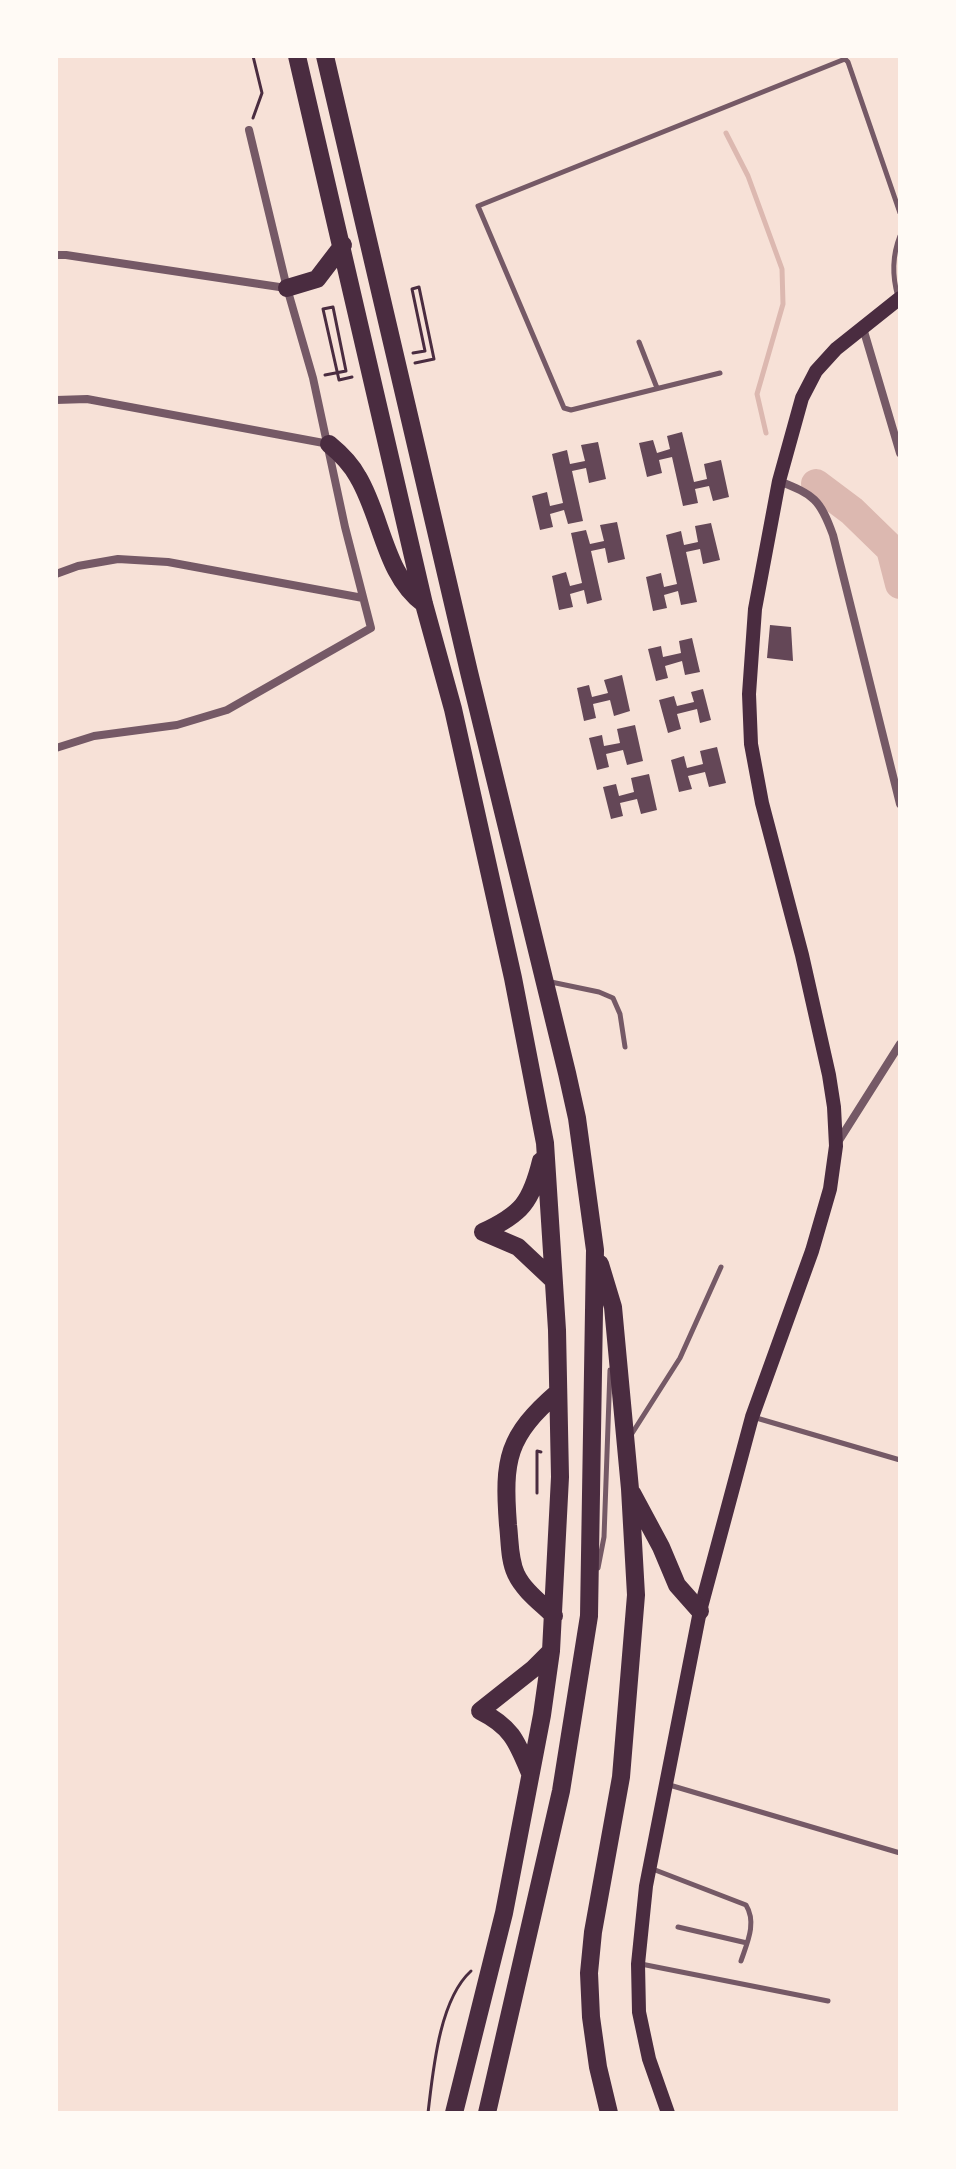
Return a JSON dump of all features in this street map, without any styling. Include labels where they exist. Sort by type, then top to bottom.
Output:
[{"type":"highway","points":[[297,56],[424,604],[453,709],[513,978],[545,1143],[560,1477],[551,1651],[542,1715],[504,1913],[454,2113]]},
{"type":"highway","points":[[325,56],[577,1118],[595,1250],[589,1616],[561,1791],[487,2113]]},
{"type":"highway","points":[[287,288],[317,279],[343,245]]},
{"type":"highway","points":[[329,444],[358,476],[406,587],[424,604]]},
{"type":"highway","points":[[545,1143],[535,1186],[527,1202],[516,1216],[483,1232],[518,1247],[552,1279]]},
{"type":"highway","points":[[595,1250],[613,1307],[630,1489],[636,1595],[621,1777],[599,1894],[589,1973],[598,2067],[609,2113]]},
{"type":"highway","points":[[554,1616],[517,1576],[511,1561],[507,1501],[508,1461],[520,1431],[532,1415],[558,1392]]},
{"type":"highway","points":[[630,1489],[677,1585],[700,1611]]},
{"type":"highway","points":[[530,1773],[516,1739],[507,1728],[480,1711],[551,1651]]},
{"type":"main road","points":[[668,2113],[649,2059],[639,2012],[638,1964],[649,1868],[700,1611],[752,1417],[812,1251],[830,1189],[836,1146],[829,1075],[802,955],[762,803],[751,744],[749,694],[755,609],[779,481],[802,398],[816,371],[836,349],[899,298]]},
{"type":"street","points":[[56,748],[94,736],[177,725],[227,710],[371,628],[345,527],[313,378],[287,288],[249,130]]},
{"type":"street","points":[[56,255],[287,288]]},
{"type":"street","points":[[863,328],[900,453]]},
{"type":"street","points":[[56,400],[87,399],[329,444]]},
{"type":"street","points":[[779,481],[803,491],[823,506],[833,535],[900,804]]},
{"type":"street","points":[[56,574],[78,566],[118,559],[156,561],[363,598]]},
{"type":"street","points":[[836,1146],[900,1044]]},
{"type":"lane","points":[[720,373],[566,409],[562,406],[478,206],[845,59],[900,213]]},
{"type":"lane","points":[[899,298],[893,266],[900,236]]},
{"type":"lane","points":[[639,342],[657,388]]},
{"type":"lane","points":[[546,981],[613,998],[620,1014],[625,1047]]},
{"type":"lane","points":[[626,1444],[680,1358],[721,1267]]},
{"type":"lane","points":[[589,1616],[604,1537],[613,1307]]},
{"type":"lane","points":[[752,1417],[900,1460]]},
{"type":"lane","points":[[665,1784],[900,1853]]},
{"type":"lane","points":[[649,1868],[746,1905],[751,1914],[741,1961]]},
{"type":"lane","points":[[678,1927],[747,1943]]},
{"type":"lane","points":[[638,1964],[828,2001]]},
{"type":"path","points":[[249,130],[262,93],[253,56]]},
{"type":"path","points":[[394,356],[425,351],[412,289],[419,287],[434,359]]},
{"type":"path","points":[[313,378],[346,371],[333,307],[323,309],[335,363],[339,380]]},
{"type":"path","points":[[428,2113],[447,2007],[469,1971],[488,1976]]},
{"type":"building","points":[[682,432],[694,482],[707,479],[704,464],[721,460],[729,497],[713,501],[709,486],[695,489],[698,503],[683,506],[672,457],[659,460],[662,473],[647,477],[639,443],[653,440],[657,453],[670,449],[667,436]]},
{"type":"building","points":[[598,442],[606,479],[589,483],[586,468],[572,471],[583,521],[568,524],[564,510],[550,514],[553,527],[540,530],[532,496],[547,492],[550,506],[563,503],[552,454],[567,450],[570,464],[585,461],[581,445]]},
{"type":"building","points":[[617,522],[625,559],[608,563],[605,548],[591,551],[602,600],[587,604],[584,590],[570,594],[573,607],[559,610],[552,576],[566,572],[570,586],[582,583],[571,533],[586,530],[590,544],[604,541],[600,525]]},
{"type":"building","points":[[711,523],[720,560],[703,564],[700,549],[686,552],[697,602],[681,605],[678,591],[664,595],[667,608],[653,611],[646,577],[661,573],[664,587],[677,584],[666,535],[681,531],[684,545],[698,542],[695,526]]},
{"type":"building","points":[[770,625],[791,627],[793,661],[767,658]]},
{"type":"building","points":[[692,638],[700,672],[685,675],[682,661],[665,666],[668,678],[656,681],[648,649],[661,646],[663,657],[681,653],[679,641]]},
{"type":"building","points":[[622,675],[630,711],[614,716],[610,700],[593,704],[596,718],[584,721],[577,688],[589,685],[592,697],[608,693],[604,680]]},
{"type":"building","points":[[703,689],[711,720],[700,723],[697,709],[677,714],[681,729],[668,733],[659,700],[674,696],[677,706],[694,702],[691,692]]},
{"type":"building","points":[[635,725],[643,761],[627,765],[623,750],[606,754],[609,767],[597,770],[589,738],[602,735],[604,746],[620,743],[617,729]]},
{"type":"building","points":[[717,747],[726,783],[709,787],[705,772],[688,776],[692,789],[679,792],[671,760],[684,756],[687,768],[703,764],[700,751]]},
{"type":"building","points":[[649,774],[657,810],[641,814],[637,799],[620,803],[623,816],[611,819],[603,787],[616,784],[619,796],[634,792],[631,778]]},
{"type":"waterway","points":[[726,133],[748,176],[782,269],[783,304],[757,394],[766,433]]},
{"type":"waterway","points":[[816,484],[852,511],[891,549],[900,584]]}]
